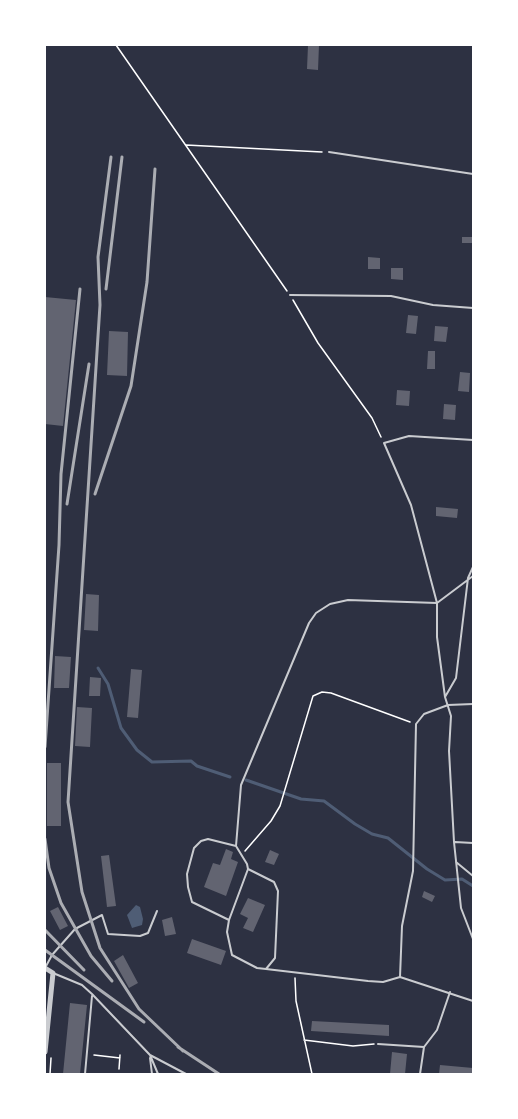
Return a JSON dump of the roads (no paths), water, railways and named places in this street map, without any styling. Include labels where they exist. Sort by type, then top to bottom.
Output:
[{"type":"street","points":[[45,968],[53,973],[45,1052]]},
{"type":"lane","points":[[328,152],[473,174]]},
{"type":"lane","points":[[290,295],[391,296],[433,305],[473,308]]},
{"type":"lane","points":[[473,440],[409,436],[395,438],[384,443],[411,504],[436,603],[437,637],[445,697],[451,716],[449,751],[460,908],[473,939]]},
{"type":"lane","points":[[445,697],[456,678],[468,578],[473,567]]},
{"type":"lane","points":[[236,846],[241,785],[309,623],[316,613],[330,604],[348,600],[436,603],[473,576]]},
{"type":"lane","points":[[400,977],[402,926],[413,872],[416,724],[424,714],[448,705],[473,704]]},
{"type":"lane","points":[[228,920],[192,902],[187,874],[194,848],[208,838],[236,846],[243,854],[248,869],[228,920],[227,932],[232,955],[257,968],[383,982],[400,977],[473,1001]]},
{"type":"lane","points":[[454,842],[473,843]]},
{"type":"lane","points":[[456,862],[473,876]]},
{"type":"lane","points":[[248,869],[274,882],[278,891],[275,958],[266,969]]},
{"type":"lane","points":[[45,968],[62,942],[82,925],[102,915],[108,934],[140,936],[148,933],[157,911]]},
{"type":"lane","points":[[53,973],[82,985],[150,1055],[186,1074]]},
{"type":"lane","points":[[420,1074],[424,1047],[437,1030],[450,992]]},
{"type":"lane","points":[[85,1074],[92,994]]},
{"type":"lane","points":[[378,1044],[424,1047]]},
{"type":"lane","points":[[150,1055],[152,1074]]},
{"type":"lane","points":[[150,1055],[158,1074]]},
{"type":"water","points":[[136,905],[140,907],[142,925],[132,928],[127,915]]},
{"type":"waterway","points":[[98,668],[108,684],[121,728],[137,750],[152,762],[191,761],[197,766],[230,777]]},
{"type":"waterway","points":[[246,780],[301,799],[324,801],[372,834],[388,838],[427,869],[445,880],[462,879],[473,886]]},
{"type":"railway","points":[[111,157],[98,257],[100,305],[68,802],[82,892],[100,948],[139,1009],[183,1051]]},
{"type":"railway","points":[[106,289],[122,157]]},
{"type":"railway","points":[[95,494],[131,386],[147,282],[155,169]]},
{"type":"railway","points":[[45,747],[59,545],[61,474],[80,289]]},
{"type":"railway","points":[[67,504],[89,364]]},
{"type":"railway","points":[[45,839],[49,868],[61,903],[91,956],[112,981]]},
{"type":"railway","points":[[45,930],[84,970]]},
{"type":"railway","points":[[45,950],[144,1022]]},
{"type":"railway","points":[[178,1047],[219,1074]]}]
